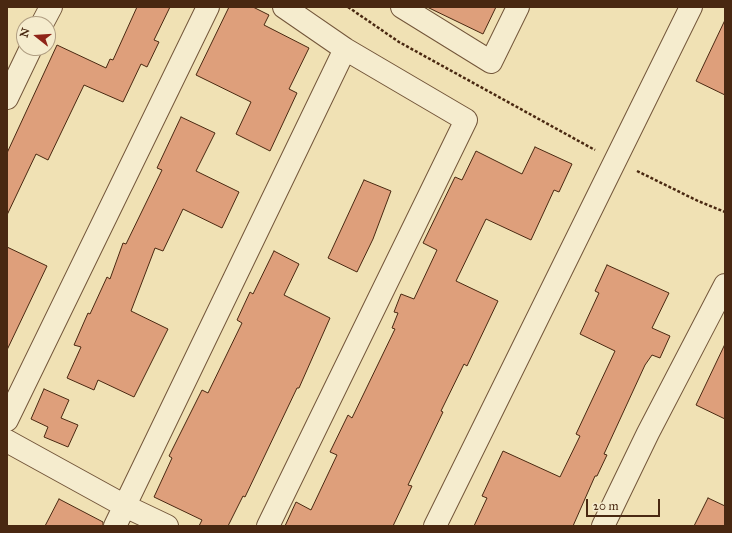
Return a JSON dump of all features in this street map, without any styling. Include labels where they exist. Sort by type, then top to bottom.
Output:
[{"type":"street","points":[[7,420],[208,7]]},
{"type":"street","points":[[268,526],[466,120],[345,49],[284,7]]},
{"type":"street","points":[[402,7],[492,62],[518,7]]},
{"type":"street","points":[[435,526],[691,7]]},
{"type":"street","points":[[114,526],[345,49]]},
{"type":"street","points":[[7,98],[27,56]]},
{"type":"street","points":[[603,526],[648,433],[725,285]]},
{"type":"street","points":[[7,441],[125,506],[167,526]]},
{"type":"path","points":[[348,7],[399,42],[616,161],[698,201],[725,212]]},
{"type":"building","points":[[137,7],[170,7],[154,40],[159,42],[147,67],[141,64],[123,102],[84,85],[48,160],[36,154],[7,215],[7,153],[52,56],[56,56],[57,45],[106,68],[110,59],[113,60]]},
{"type":"building","points":[[229,7],[253,7],[269,15],[264,25],[309,48],[289,89],[297,93],[270,151],[236,134],[251,102],[196,75]]},
{"type":"building","points":[[427,7],[496,7],[483,34]]},
{"type":"building","points":[[725,20],[725,95],[696,81]]},
{"type":"building","points":[[181,117],[215,133],[196,171],[239,192],[222,228],[183,209],[163,251],[155,248],[131,311],[168,329],[134,397],[98,380],[94,390],[67,378],[81,347],[74,345],[88,313],[90,314],[107,277],[110,279],[123,243],[126,244],[162,170],[157,168]]},
{"type":"building","points":[[535,147],[572,164],[559,192],[554,190],[531,240],[486,219],[456,281],[498,301],[467,366],[464,364],[441,411],[443,412],[408,485],[412,486],[393,526],[285,526],[296,502],[311,510],[337,455],[330,452],[348,415],[352,418],[395,329],[392,328],[398,313],[394,312],[401,294],[414,299],[437,250],[423,243],[455,177],[462,180],[476,151],[522,174]]},
{"type":"building","points":[[364,180],[391,191],[373,239],[357,272],[328,258]]},
{"type":"building","points":[[7,247],[47,266],[7,350]]},
{"type":"building","points":[[274,251],[299,264],[284,295],[330,318],[299,388],[297,388],[245,497],[243,496],[228,526],[199,526],[202,520],[154,497],[172,458],[169,456],[202,390],[208,393],[242,323],[237,320],[250,292],[253,294]]},
{"type":"building","points":[[607,265],[669,293],[652,328],[670,336],[660,358],[652,355],[645,365],[604,454],[607,455],[597,476],[595,476],[573,526],[474,526],[487,498],[482,496],[503,451],[560,477],[580,436],[576,434],[615,351],[580,334],[599,293],[595,291]]},
{"type":"building","points":[[725,344],[725,419],[696,405]]},
{"type":"building","points":[[44,389],[69,400],[61,418],[78,425],[68,447],[44,437],[48,427],[31,419]]},
{"type":"building","points":[[708,498],[725,506],[725,526],[694,526]]},
{"type":"building","points":[[59,499],[103,522],[103,526],[45,526]]}]
